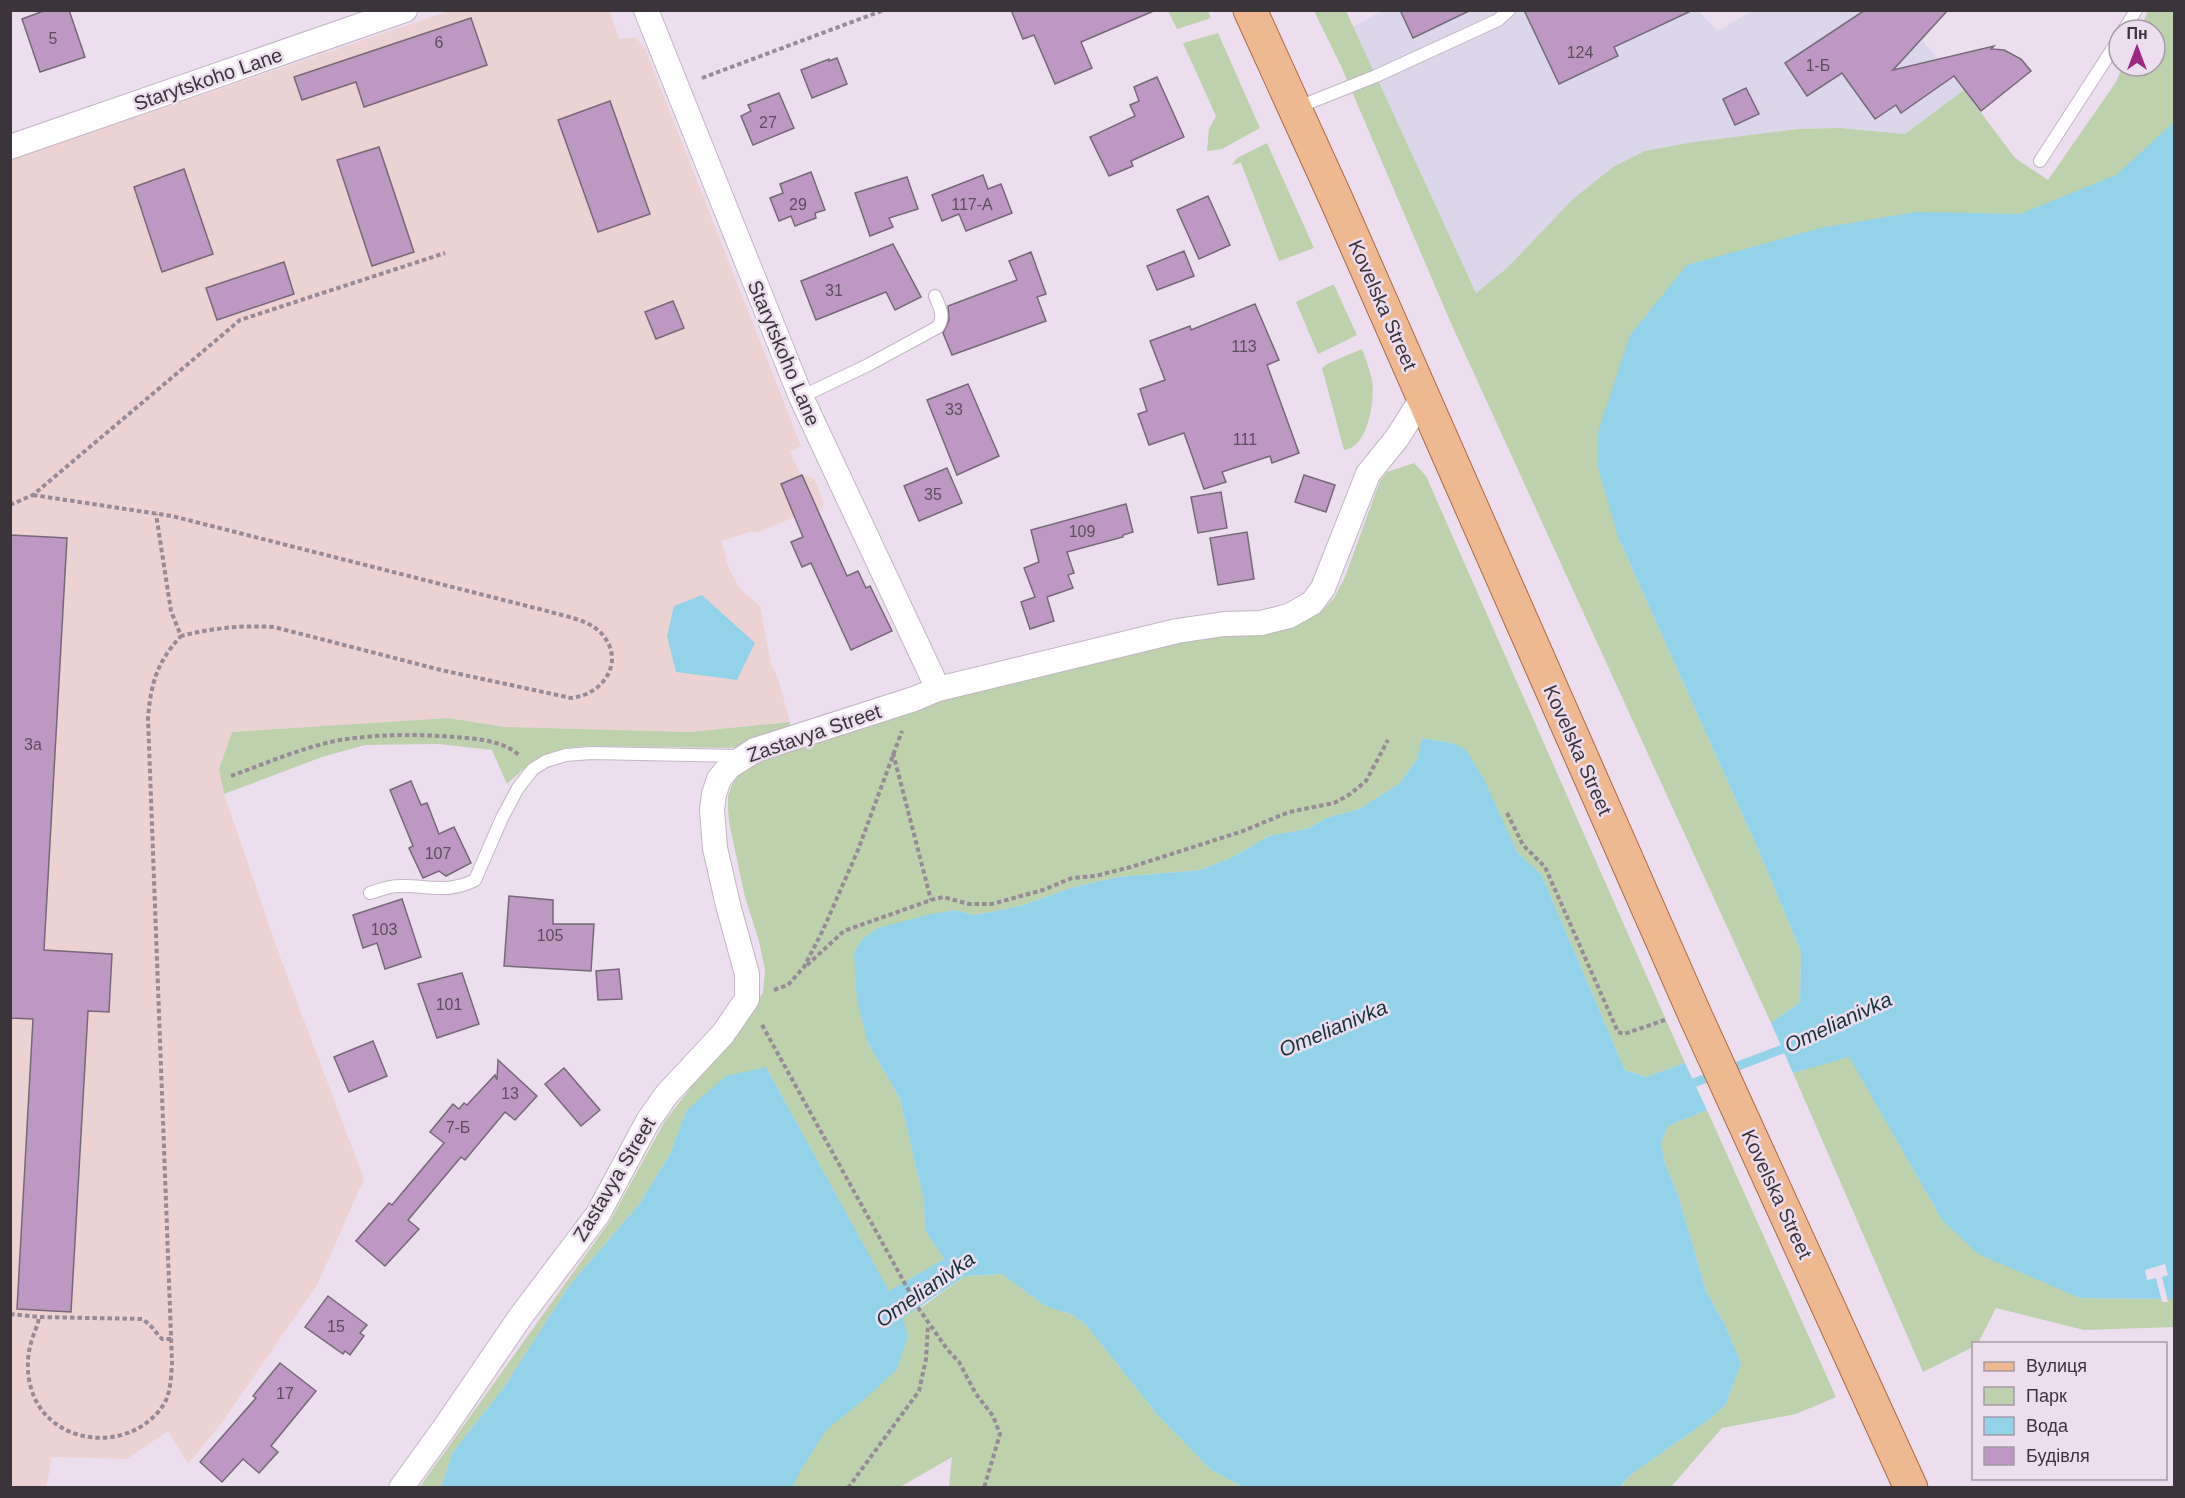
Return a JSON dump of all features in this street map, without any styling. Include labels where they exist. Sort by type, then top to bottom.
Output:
[{"type":"main road","name":"Kovelska Street","points":[[1250,10],[1423,397],[1683,1017],[1747,1129],[1911,1488]]},
{"type":"street","name":"Starytskoho Lane","points":[[10,147],[405,10]]},
{"type":"street","name":"Starytskoho Lane","points":[[646,10],[801,397],[938,690]]},
{"type":"street","name":"Zastavya Street","points":[[401,1488],[521,1316],[598,1214],[648,1121],[667,1094],[723,1034],[747,999],[747,974],[715,848],[712,810],[719,779],[729,767],[755,750],[938,690],[1176,631],[1224,624],[1261,623],[1289,616],[1312,603],[1323,588],[1368,474],[1397,438],[1423,397]]},
{"type":"lane","points":[[1295,109],[1376,76],[1498,20],[1509,10]]},
{"type":"lane","points":[[2040,161],[2107,58]]},
{"type":"lane","points":[[801,397],[879,360],[938,327],[942,321],[942,314],[935,296]]},
{"type":"lane","points":[[370,892],[402,886],[426,889],[453,888],[475,880],[518,788],[533,769],[546,761],[566,755],[591,753],[743,756]]},
{"type":"path","points":[[676,87],[884,10]]},
{"type":"path","points":[[10,505],[33,495],[240,320],[445,253]]},
{"type":"path","points":[[33,495],[172,516],[535,608],[587,624],[599,631],[611,651],[611,664],[607,678],[596,690],[584,697],[571,698],[452,672],[274,627],[219,628],[181,636],[169,649],[157,669],[150,693],[148,718],[171,1339],[171,1381],[165,1403],[152,1417],[133,1431],[114,1437],[93,1439],[70,1432],[50,1420],[37,1404],[30,1384],[28,1362],[39,1317]]},
{"type":"path","points":[[156,514],[171,611],[181,636]]},
{"type":"path","points":[[804,968],[858,850],[914,699]]},
{"type":"path","points":[[231,777],[305,749],[339,740],[379,735],[430,735],[486,740],[514,751],[533,769]]},
{"type":"path","points":[[984,1488],[1000,1434],[993,1416],[976,1394],[959,1362],[946,1349],[919,1309],[747,999],[788,985],[844,931],[931,900],[943,897],[969,904],[992,904],[1043,890],[1072,878],[1095,876],[1131,867],[1243,831],[1289,812],[1334,803],[1349,795],[1366,781],[1388,740]]},
{"type":"path","points":[[893,752],[931,900]]},
{"type":"path","points":[[1507,813],[1523,845],[1545,867],[1618,1032],[1624,1034],[1683,1017]]},
{"type":"path","points":[[10,1314],[39,1317],[142,1319],[162,1339],[171,1339]]},
{"type":"path","points":[[848,1488],[919,1391],[926,1359],[928,1324]]},
{"type":"shaded area","points":[[1383,10],[1698,11],[1718,31],[1752,11],[1898,11],[1964,90],[1905,134],[1840,128],[1799,129],[1694,142],[1572,200],[1507,268],[1476,293],[1353,27]]},
{"type":"shaded area","points":[[449,11],[610,11],[619,39],[635,37],[645,48],[801,446],[790,452],[801,475],[814,478],[824,504],[821,510],[814,509],[759,532],[749,532],[721,541],[729,569],[741,590],[760,606],[771,664],[778,678],[790,722],[690,732],[505,727],[448,718],[232,732],[219,769],[224,794],[282,962],[364,1179],[317,1285],[223,1421],[188,1464],[168,1431],[127,1459],[52,1457],[46,1488],[10,1487],[10,160]]},
{"type":"green space","points":[[1168,11],[1208,11],[1211,18],[1177,29]]},
{"type":"green space","points":[[1314,11],[1346,11],[1476,293],[1507,268],[1572,200],[1613,167],[1645,151],[1694,142],[1799,129],[1840,128],[1905,134],[1964,90],[2015,158],[2048,180],[2118,78],[2167,78],[2167,18],[2145,18],[2148,11],[2174,11],[2174,230],[1618,537],[1761,856],[1801,952],[1800,1002],[1771,1023],[1450,321],[1341,66]]},
{"type":"green space","points":[[1218,33],[1260,128],[1222,149],[1207,151],[1209,129],[1216,116],[1183,43]]},
{"type":"green space","points":[[1267,143],[1314,248],[1279,261],[1241,163],[1232,165],[1237,158]]},
{"type":"green space","points":[[1332,285],[1357,335],[1318,354],[1296,302]]},
{"type":"green space","points":[[1362,349],[1372,381],[1371,411],[1359,441],[1344,450],[1322,368]]},
{"type":"green space","points":[[1414,463],[1426,476],[1685,1063],[1646,1077],[1625,1070],[1541,874],[1517,852],[1500,817],[1452,743],[1422,738],[1417,759],[1399,784],[1359,809],[1326,818],[1307,829],[1269,836],[1231,858],[1200,870],[1118,877],[1074,887],[1020,906],[974,915],[955,910],[878,928],[862,939],[854,953],[868,1043],[900,1099],[924,1201],[925,1230],[944,1259],[889,1292],[766,1067],[686,1111],[671,1152],[640,1203],[569,1286],[504,1387],[453,1452],[441,1487],[419,1488],[610,1221],[665,1121],[763,993],[765,970],[759,941],[745,897],[729,822],[728,796],[740,772],[752,762],[949,693],[1188,635],[1296,624],[1319,614],[1334,598],[1345,577],[1380,481],[1387,472]]},
{"type":"green space","points":[[448,718],[505,727],[690,732],[790,722],[790,733],[744,748],[572,747],[542,756],[507,784],[492,750],[438,744],[365,745],[322,757],[224,794],[219,769],[232,732]]},
{"type":"green space","points":[[1849,1056],[1942,1220],[2080,1298],[2174,1299],[2174,1327],[2084,1330],[1996,1308],[1979,1342],[1972,1342],[1972,1348],[1923,1372],[1793,1073]]},
{"type":"green space","points":[[1707,1110],[1836,1397],[1796,1414],[1722,1428],[1671,1487],[1620,1488],[1629,1476],[1711,1418],[1726,1404],[1741,1363],[1725,1325],[1706,1291],[1679,1198],[1665,1163],[1661,1143],[1668,1126]]},
{"type":"green space","points":[[1002,1274],[1045,1306],[1073,1315],[1086,1325],[1156,1413],[1210,1469],[1242,1487],[949,1487],[952,1457],[900,1487],[773,1488],[896,1314],[919,1309],[965,1276]]},
{"type":"water","points":[[2174,122],[2174,1299],[2080,1298],[1978,1254],[1942,1220],[1849,1057],[1793,1073],[1771,1023],[1800,1002],[1801,952],[1761,856],[1618,537],[1597,464],[1598,432],[1630,335],[1687,265],[1821,228],[1916,212],[2020,214],[2116,175]]},
{"type":"water","points":[[702,595],[755,643],[737,680],[676,672],[667,636],[674,606]]},
{"type":"water","points":[[1422,738],[1452,743],[1465,749],[1483,777],[1517,852],[1541,874],[1625,1070],[1646,1077],[1685,1063],[1707,1110],[1668,1126],[1661,1143],[1665,1163],[1679,1198],[1706,1291],[1725,1325],[1741,1363],[1726,1404],[1711,1418],[1629,1476],[1620,1487],[1242,1487],[1210,1469],[1156,1413],[1086,1325],[1073,1315],[1045,1306],[1002,1274],[965,1276],[903,1318],[908,1336],[897,1369],[826,1430],[793,1487],[441,1487],[453,1452],[504,1387],[569,1286],[640,1203],[671,1152],[686,1111],[726,1076],[766,1067],[889,1291],[944,1259],[925,1230],[924,1201],[900,1099],[868,1043],[857,1001],[854,953],[862,939],[878,928],[927,915],[955,910],[974,915],[1020,906],[1074,887],[1118,877],[1200,870],[1231,858],[1269,836],[1307,829],[1326,818],[1359,809],[1399,784],[1417,759]]},
{"type":"pier","points":[[2165,1264],[2168,1275],[2162,1277],[2168,1302],[2162,1302],[2156,1278],[2147,1280],[2145,1270]]},
{"type":"building","points":[[46,10],[69,10],[85,57],[40,72],[22,19]]},
{"type":"building","points":[[1011,10],[1156,10],[1081,42],[1092,68],[1055,84],[1034,35],[1023,39]]},
{"type":"building","points":[[1400,10],[1471,10],[1413,38]]},
{"type":"building","points":[[1524,10],[1693,10],[1614,47],[1618,56],[1559,84]]},
{"type":"building","points":[[1865,10],[1948,10],[1893,70],[1994,46],[1991,49],[2004,50],[2021,59],[2031,71],[1981,111],[1954,76],[1901,113],[1896,105],[1875,119],[1842,73],[1807,96],[1785,63]]},
{"type":"building","points":[[471,18],[487,65],[364,107],[356,82],[302,100],[294,77]]},
{"type":"building","points":[[837,58],[847,84],[812,98],[801,70]]},
{"type":"building","points":[[1157,77],[1184,137],[1131,161],[1133,166],[1109,176],[1090,137],[1135,116],[1130,105],[1139,101],[1134,87]]},
{"type":"building","points":[[1746,88],[1759,114],[1735,125],[1723,99]]},
{"type":"building","points":[[779,93],[794,128],[753,145],[741,116],[751,111],[748,105]]},
{"type":"building","points":[[610,101],[650,214],[598,232],[558,120]]},
{"type":"building","points":[[379,147],[414,252],[372,266],[337,160]]},
{"type":"building","points":[[184,169],[213,254],[162,272],[134,187]]},
{"type":"building","points":[[811,172],[825,210],[815,213],[816,218],[795,226],[791,216],[779,221],[770,198],[783,193],[780,184]]},
{"type":"building","points":[[983,175],[988,189],[1001,184],[1012,213],[966,231],[959,214],[942,221],[932,195]]},
{"type":"building","points":[[907,177],[918,209],[889,218],[893,227],[870,236],[855,193]]},
{"type":"building","points":[[1208,196],[1230,245],[1199,259],[1177,210]]},
{"type":"building","points":[[893,244],[921,297],[895,310],[886,292],[816,320],[801,281]]},
{"type":"building","points":[[1184,251],[1194,276],[1157,290],[1147,266]]},
{"type":"building","points":[[1031,252],[1046,294],[1037,297],[1046,321],[952,355],[943,333],[949,320],[948,306],[1017,280],[1009,261]]},
{"type":"building","points":[[284,262],[294,294],[217,320],[206,288]]},
{"type":"building","points":[[673,301],[684,328],[656,339],[645,312]]},
{"type":"building","points":[[1255,304],[1279,360],[1267,365],[1299,453],[1272,463],[1270,456],[1222,472],[1226,482],[1204,489],[1184,433],[1149,445],[1138,414],[1147,411],[1140,389],[1165,380],[1150,341],[1190,326],[1191,330]]},
{"type":"building","points":[[968,384],[999,456],[957,475],[927,400]]},
{"type":"building","points":[[947,468],[962,503],[919,521],[904,486]]},
{"type":"building","points":[[802,475],[847,576],[858,571],[866,588],[870,586],[892,631],[851,650],[811,563],[802,567],[791,542],[803,537],[781,484]]},
{"type":"building","points":[[1304,475],[1335,485],[1326,512],[1295,502]]},
{"type":"building","points":[[1221,492],[1227,528],[1198,533],[1191,497]]},
{"type":"building","points":[[1126,504],[1133,532],[1123,537],[1067,552],[1074,573],[1068,575],[1073,588],[1047,597],[1054,621],[1030,629],[1021,602],[1035,597],[1024,568],[1039,562],[1031,530]]},
{"type":"building","points":[[1247,532],[1254,579],[1218,585],[1210,538]]},
{"type":"building","points":[[10,535],[67,538],[44,950],[112,954],[109,1012],[88,1011],[71,1312],[17,1309],[33,1019],[10,1018]]},
{"type":"building","points":[[411,781],[421,805],[427,803],[439,834],[454,827],[471,863],[446,876],[439,871],[423,878],[409,848],[413,846],[390,790]]},
{"type":"building","points":[[509,896],[553,900],[553,924],[594,924],[591,971],[504,966]]},
{"type":"building","points":[[402,899],[421,957],[385,969],[377,943],[363,948],[353,915]]},
{"type":"building","points":[[619,969],[622,999],[598,1000],[596,971]]},
{"type":"building","points":[[462,973],[479,1024],[437,1038],[418,984]]},
{"type":"building","points":[[373,1041],[387,1076],[349,1092],[334,1057]]},
{"type":"building","points":[[498,1060],[537,1096],[515,1120],[505,1112],[465,1160],[461,1157],[408,1220],[419,1229],[385,1266],[356,1241],[389,1203],[392,1205],[444,1143],[430,1132],[453,1104],[459,1109],[464,1103],[467,1105],[495,1075],[497,1080]]},
{"type":"building","points":[[564,1068],[600,1110],[581,1126],[545,1084]]},
{"type":"building","points":[[328,1296],[367,1325],[360,1333],[364,1336],[350,1355],[345,1351],[343,1354],[305,1327]]},
{"type":"building","points":[[280,1363],[316,1391],[271,1446],[278,1452],[259,1473],[243,1459],[222,1482],[200,1462],[256,1398],[253,1396]]},
{"type":"waterway","name":"Omelianivka","points":[[1683,1087],[1793,1045]]}]
